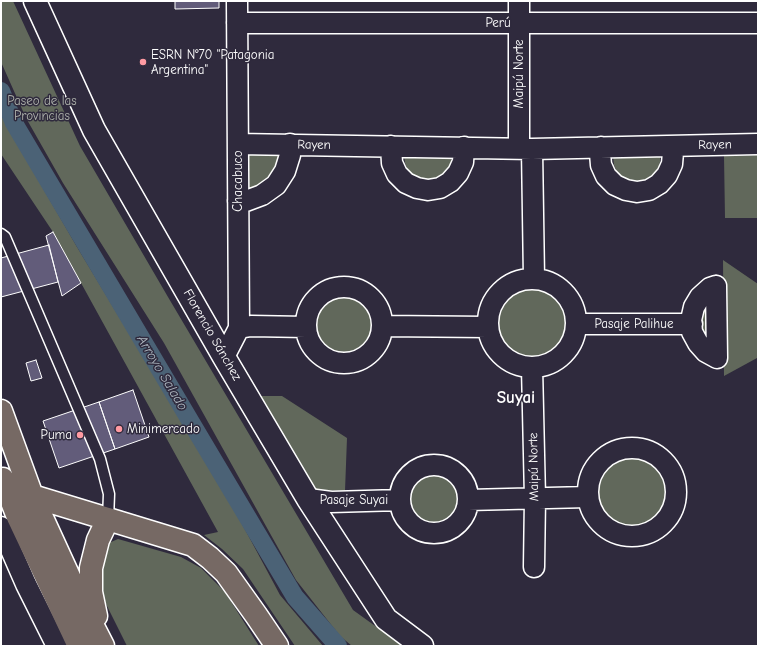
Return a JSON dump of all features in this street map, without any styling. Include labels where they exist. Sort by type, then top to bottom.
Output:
[{"type":"highway","points":[[1,411],[32,496],[102,645]]},
{"type":"highway","points":[[4,481],[32,496],[193,545],[226,573],[277,646]]},
{"type":"highway","points":[[4,481],[18,518],[79,646]]},
{"type":"highway","points":[[102,645],[91,592],[91,568],[98,540],[108,519]]},
{"type":"street","name":"Florencio Sánchez","points":[[35,1],[94,130],[224,357],[308,499],[386,619],[422,646]]},
{"type":"street","name":"Chacabuco","points":[[224,357],[239,328],[237,1]]},
{"type":"street","name":"Maipú Norte","points":[[519,1],[534,279]]},
{"type":"street","name":"Perú","points":[[238,23],[758,23]]},
{"type":"street","name":"Rayen","points":[[238,144],[526,148],[601,148],[758,144]]},
{"type":"street","points":[[238,201],[246,201],[262,195],[276,185],[285,171],[290,154],[290,144]]},
{"type":"street","points":[[391,146],[392,163],[397,174],[411,186],[428,190],[440,188],[450,182],[458,173],[463,162],[464,147]]},
{"type":"street","points":[[601,148],[601,165],[606,176],[620,188],[637,192],[649,190],[659,184],[667,175],[672,164],[672,146]]},
{"type":"street","points":[[534,279],[542,280],[555,285],[566,295],[573,307],[576,324],[574,336],[568,349],[558,359],[544,365],[530,367],[515,364],[502,356],[493,345],[488,331],[488,316],[492,302],[501,290],[514,282],[534,279]]},
{"type":"street","points":[[348,286],[360,289],[371,297],[379,307],[383,320],[382,333],[378,345],[369,355],[358,361],[345,364],[332,362],[321,356],[312,347],[306,328],[305,323],[308,311],[314,300],[324,292],[336,287],[348,286]]},
{"type":"street","name":"Pasaje Palihue","points":[[576,324],[692,324]]},
{"type":"street","points":[[239,328],[251,326],[306,328]]},
{"type":"street","points":[[382,326],[488,326]]},
{"type":"street","name":"Maipú Norte","points":[[532,367],[535,498],[534,567]]},
{"type":"street","points":[[631,448],[651,452],[666,464],[673,477],[676,491],[674,506],[667,518],[657,529],[643,535],[629,536],[615,533],[602,526],[593,514],[588,502],[588,497],[587,489],[590,476],[597,465],[607,456],[618,450],[631,448]]},
{"type":"street","points":[[432,465],[443,466],[453,470],[461,477],[466,487],[468,500],[467,509],[461,519],[453,527],[442,532],[431,533],[410,523],[404,514],[400,503],[401,491],[405,481],[412,473],[421,467],[432,465]]},
{"type":"street","points":[[468,500],[588,497]]},
{"type":"street","name":"Pasaje Suyai","points":[[308,499],[331,502],[400,500]]},
{"type":"street","points":[[1,527],[26,584],[57,646]]},
{"type":"lane","points":[[1,234],[5,237],[100,459],[109,494],[108,519]]},
{"type":"green space","name":"Paseo de las Provincias","points":[[1,1],[13,1],[80,146],[353,610],[403,646],[352,646],[340,636],[296,580],[164,343],[63,183],[26,118],[1,62]]},
{"type":"green space","points":[[1,114],[77,247],[225,492],[280,595],[323,646],[295,646],[243,569],[222,549],[204,535],[218,532],[53,232],[1,154]]},
{"type":"green space","points":[[451,153],[449,168],[437,179],[429,181],[422,180],[414,176],[408,171],[405,163],[404,155]]},
{"type":"green space","points":[[247,154],[279,154],[275,174],[261,187],[247,190]]},
{"type":"green space","points":[[613,155],[660,155],[660,162],[658,170],[653,176],[646,180],[630,182],[617,172],[614,165]]},
{"type":"green space","points":[[758,155],[758,218],[725,218],[724,156]]},
{"type":"green space","points":[[723,260],[758,284],[758,359],[757,358],[724,376]]},
{"type":"green space","points":[[531,288],[544,291],[556,298],[563,310],[566,323],[563,336],[556,348],[544,355],[531,358],[518,355],[506,348],[499,336],[496,323],[499,310],[506,298],[518,291]]},
{"type":"green space","points":[[344,296],[355,298],[368,309],[371,314],[373,325],[371,336],[360,349],[355,352],[344,354],[333,352],[320,341],[317,336],[315,325],[317,314],[328,301],[333,298]]},
{"type":"green space","points":[[714,309],[708,335],[704,334],[701,332],[698,315],[702,311]]},
{"type":"green space","points":[[255,396],[282,396],[347,438],[345,491],[310,490]]},
{"type":"green space","points":[[632,457],[645,460],[657,467],[664,479],[667,492],[664,505],[657,517],[645,524],[632,527],[619,524],[607,517],[600,505],[597,492],[600,479],[607,467],[619,460]]},
{"type":"green space","points":[[434,475],[443,477],[451,482],[456,490],[458,499],[456,508],[451,516],[443,521],[434,523],[425,521],[417,516],[412,508],[410,499],[412,490],[417,482],[425,477]]},
{"type":"green space","points":[[118,539],[181,557],[201,568],[225,592],[259,646],[127,646],[103,598],[99,562],[104,545]]},
{"type":"building","points":[[175,1],[219,1],[219,8],[175,9]]},
{"type":"building","points":[[53,232],[81,283],[62,296],[46,236]]},
{"type":"building","points":[[49,245],[58,282],[1,297],[1,258]]},
{"type":"building","points":[[36,360],[42,378],[31,381],[26,363]]},
{"type":"building","points":[[133,390],[149,437],[115,449],[99,402]]},
{"type":"building","points":[[99,402],[115,449],[59,468],[43,421]]},
{"type":"waterway","name":"Arroyo Salado","points":[[1,91],[14,123],[295,597],[338,646]]},
{"type":"place","name":"ESRN N°70 \"Patagonia Argentina\"","points":[[143,62]]},
{"type":"place","name":"Minimercado","points":[[119,429]]},
{"type":"place","name":"Puma","points":[[80,435]]},
{"type":"district","name":"Suyai","points":[[516,398]]}]
